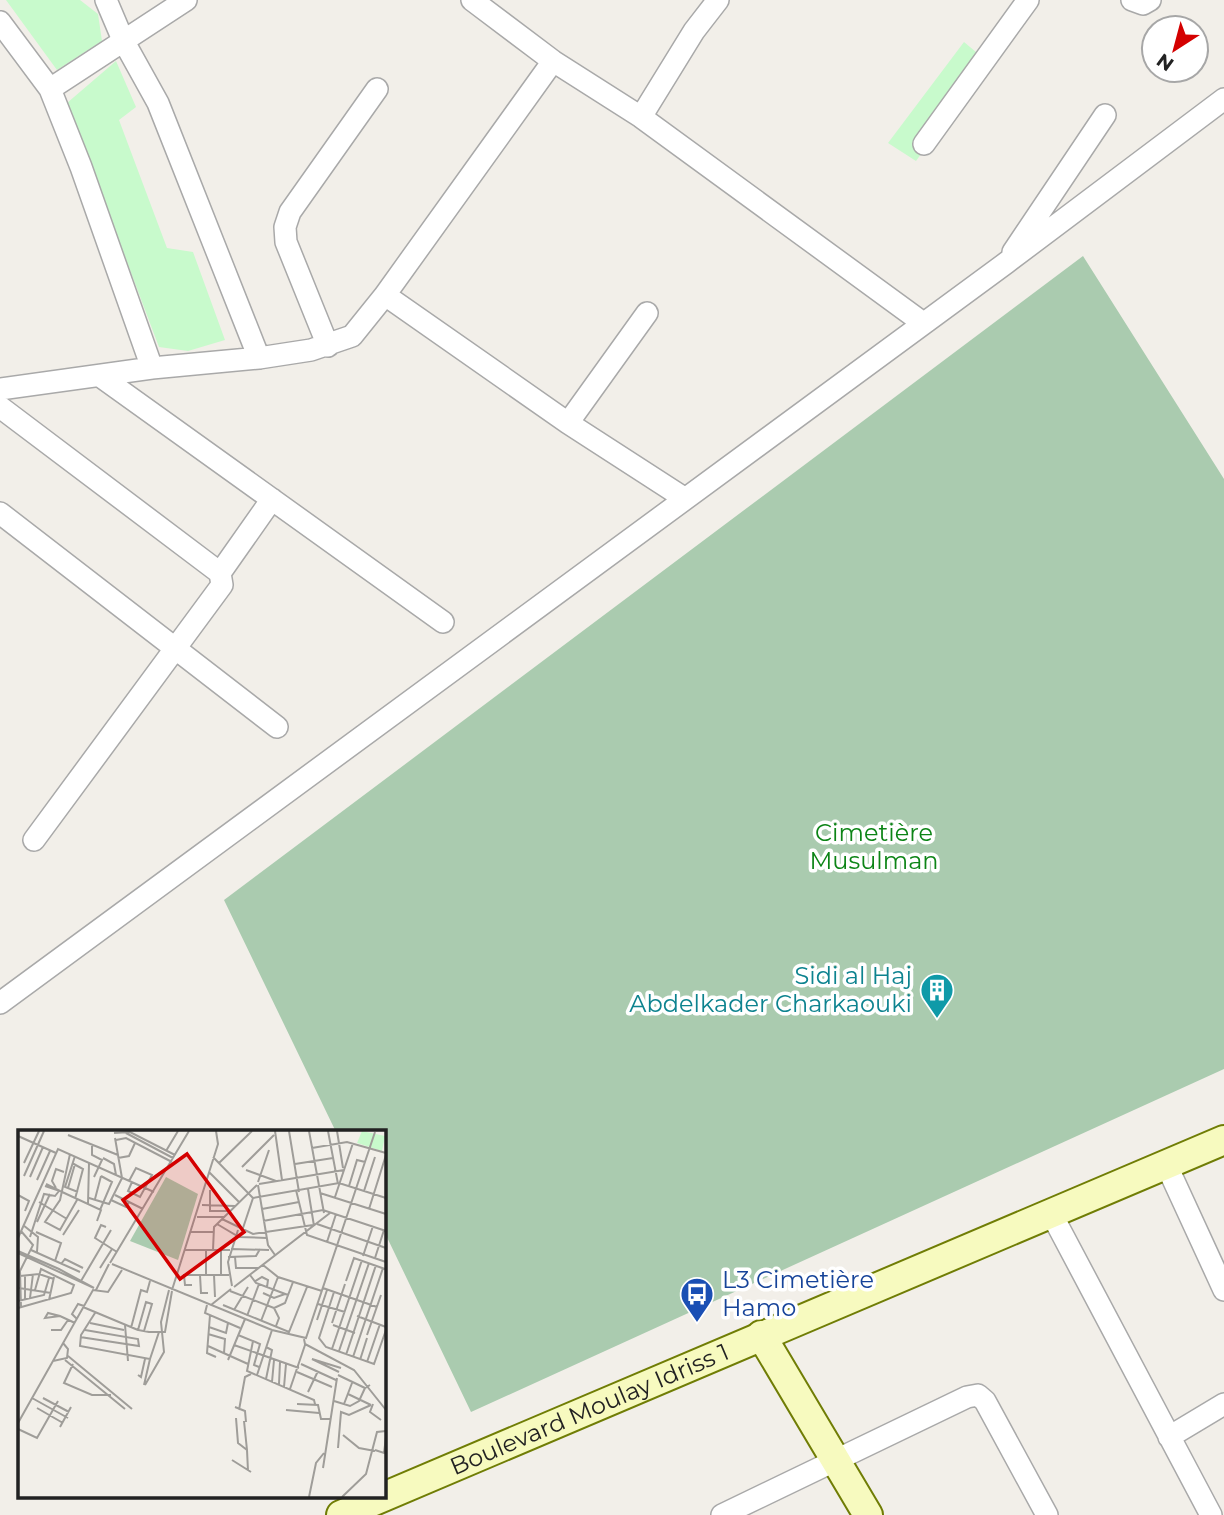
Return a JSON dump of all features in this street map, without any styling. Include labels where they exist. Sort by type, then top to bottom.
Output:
[{"type":"main road","name":"Boulevard Moulay Idriss 1","points":[[385,1496],[1224,1140]]},
{"type":"main road","points":[[761,1335],[868,1515]]},
{"type":"main road","name":"Boulevard Moulay Idriss 1","points":[[341,1515],[381,1498]]},
{"type":"street","points":[[106,0],[123,40],[158,103],[259,358]]},
{"type":"street","points":[[50,89],[186,0]]},
{"type":"street","points":[[472,0],[553,61],[641,117],[923,323]]},
{"type":"street","points":[[641,117],[694,31],[718,0]]},
{"type":"street","points":[[924,144],[1028,0]]},
{"type":"street","points":[[1132,0],[1143,4],[1150,0]]},
{"type":"street","points":[[2,30],[50,89],[81,167],[152,368]]},
{"type":"street","points":[[0,389],[152,368],[259,358],[328,346],[352,336],[385,295],[553,61]]},
{"type":"street","points":[[328,346],[286,242],[285,227],[290,212],[377,89]]},
{"type":"street","points":[[0,1003],[1006,263],[1224,99]]},
{"type":"street","points":[[1006,263],[1105,115]]},
{"type":"street","points":[[385,295],[568,423],[684,498]]},
{"type":"street","points":[[568,423],[647,313]]},
{"type":"street","points":[[100,376],[443,622]]},
{"type":"street","points":[[0,407],[219,573],[222,585],[34,840]]},
{"type":"street","points":[[219,573],[272,499]]},
{"type":"street","points":[[0,513],[277,727]]},
{"type":"street","points":[[1166,1164],[1224,1290]]},
{"type":"street","points":[[1051,1213],[1211,1515]]},
{"type":"street","points":[[723,1515],[967,1397],[978,1395],[985,1401],[1047,1515]]},
{"type":"street","points":[[1169,1437],[1224,1405]]},
{"type":"green space","points":[[6,0],[80,0],[98,14],[102,41],[57,70]]},
{"type":"green space","points":[[964,42],[988,62],[916,161],[888,143]]},
{"type":"green space","points":[[116,61],[136,107],[119,120],[167,248],[193,252],[225,340],[188,351],[159,347],[67,103]]},
{"type":"green space","name":"Cimetière Musulman","points":[[1083,256],[1224,479],[1224,1069],[471,1412],[385,1233],[385,1130],[335,1130],[224,900]]},
{"type":"place","name":"Sidi al Haj Abdelkader Charkaouki","points":[[937,1020]]},
{"type":"place","name":"L3 Cimetière Hamo","points":[[697,1324]]}]
